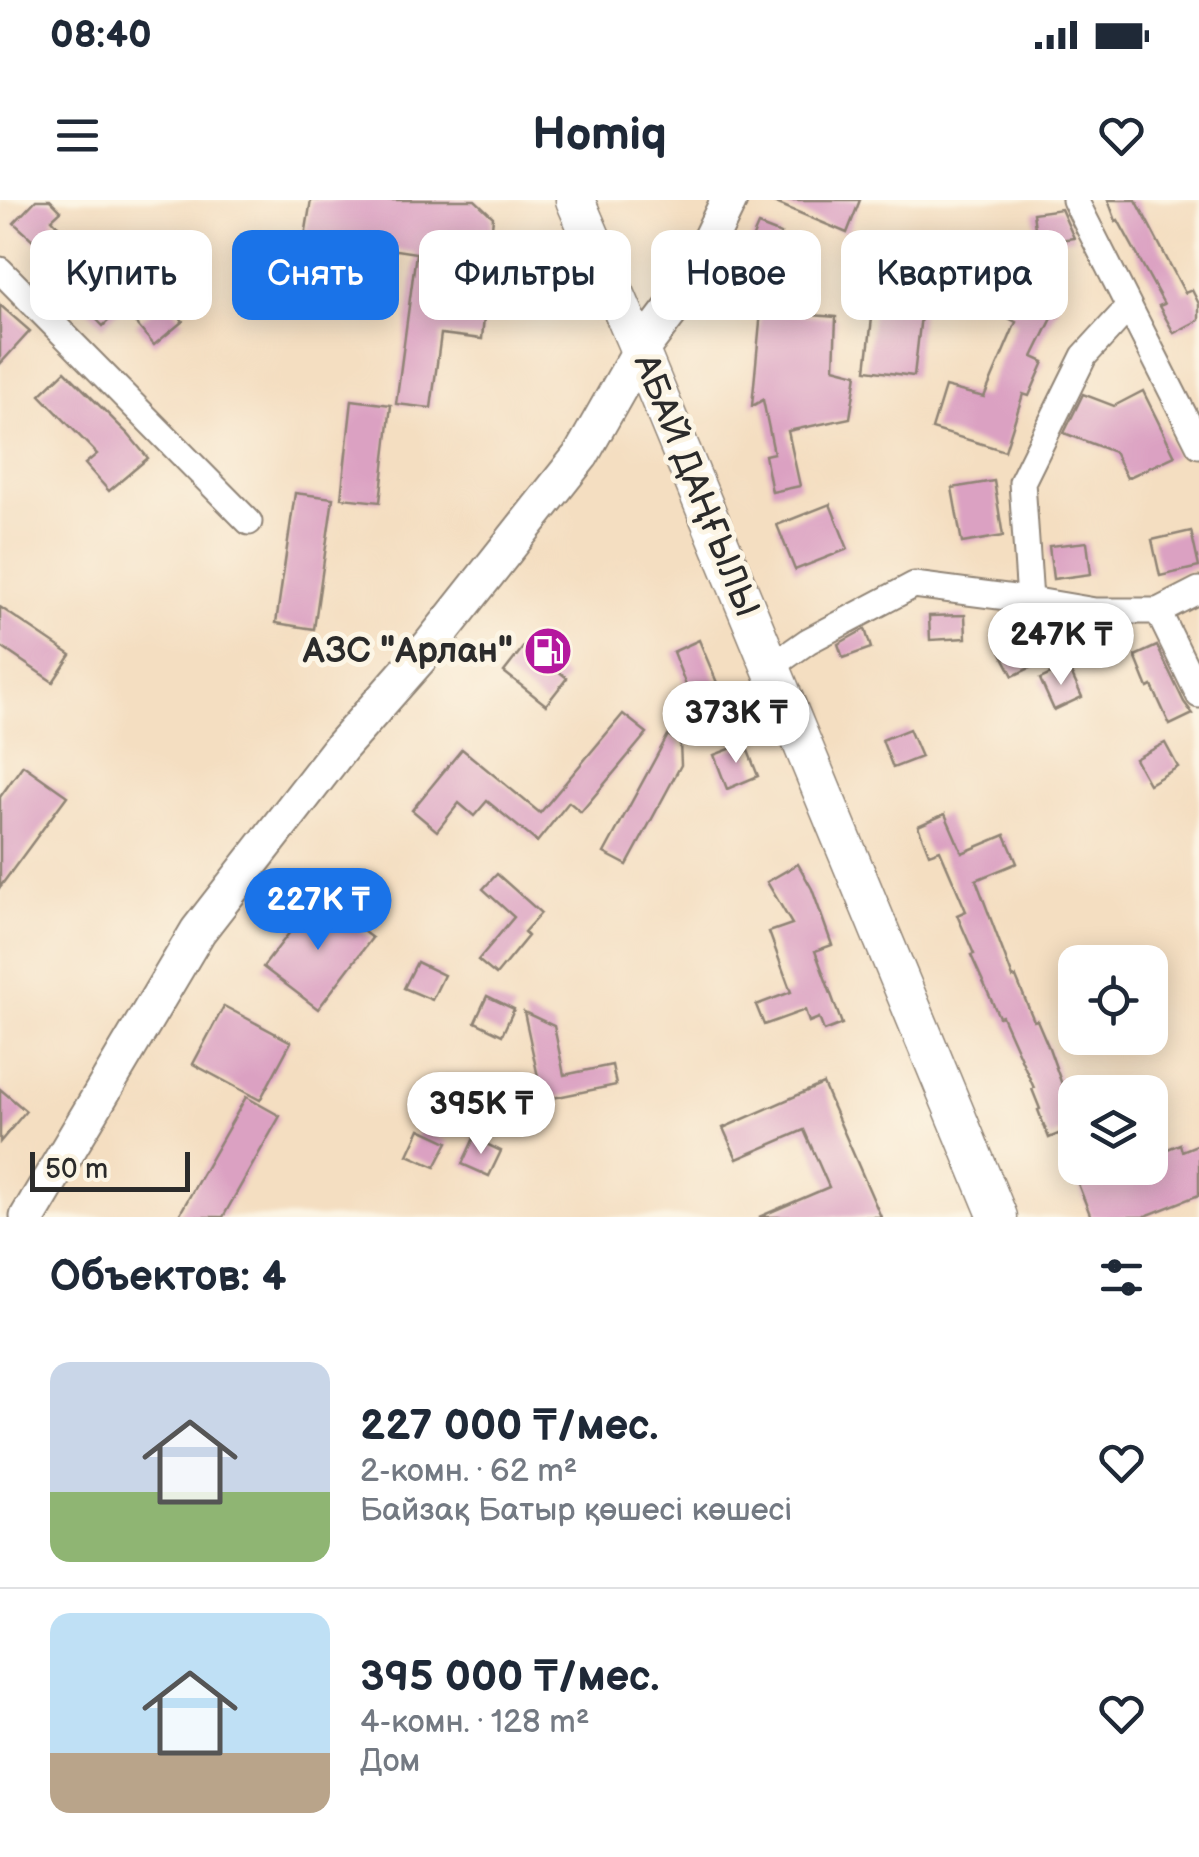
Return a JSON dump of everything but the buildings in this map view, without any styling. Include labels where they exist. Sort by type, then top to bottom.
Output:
[{"type":"main road","name":"АБАЙ ДАҢҒЫЛЫ","points":[[575,200],[998,1217]]},
{"type":"main road","points":[[28,1217],[198,931],[340,747],[429,648],[581,455],[640,352],[684,292],[729,200]]},
{"type":"street","points":[[1075,200],[1199,445]]},
{"type":"street","points":[[0,270],[250,522]]},
{"type":"street","points":[[1030,600],[1022,482],[1084,356],[1128,308]]},
{"type":"street","points":[[770,667],[808,641],[914,585],[1095,611],[1158,611],[1199,590]]},
{"type":"street","points":[[1158,611],[1199,695]]},
{"type":"place","name":"АЗС \"Арлан\"","points":[[548,651]]}]
